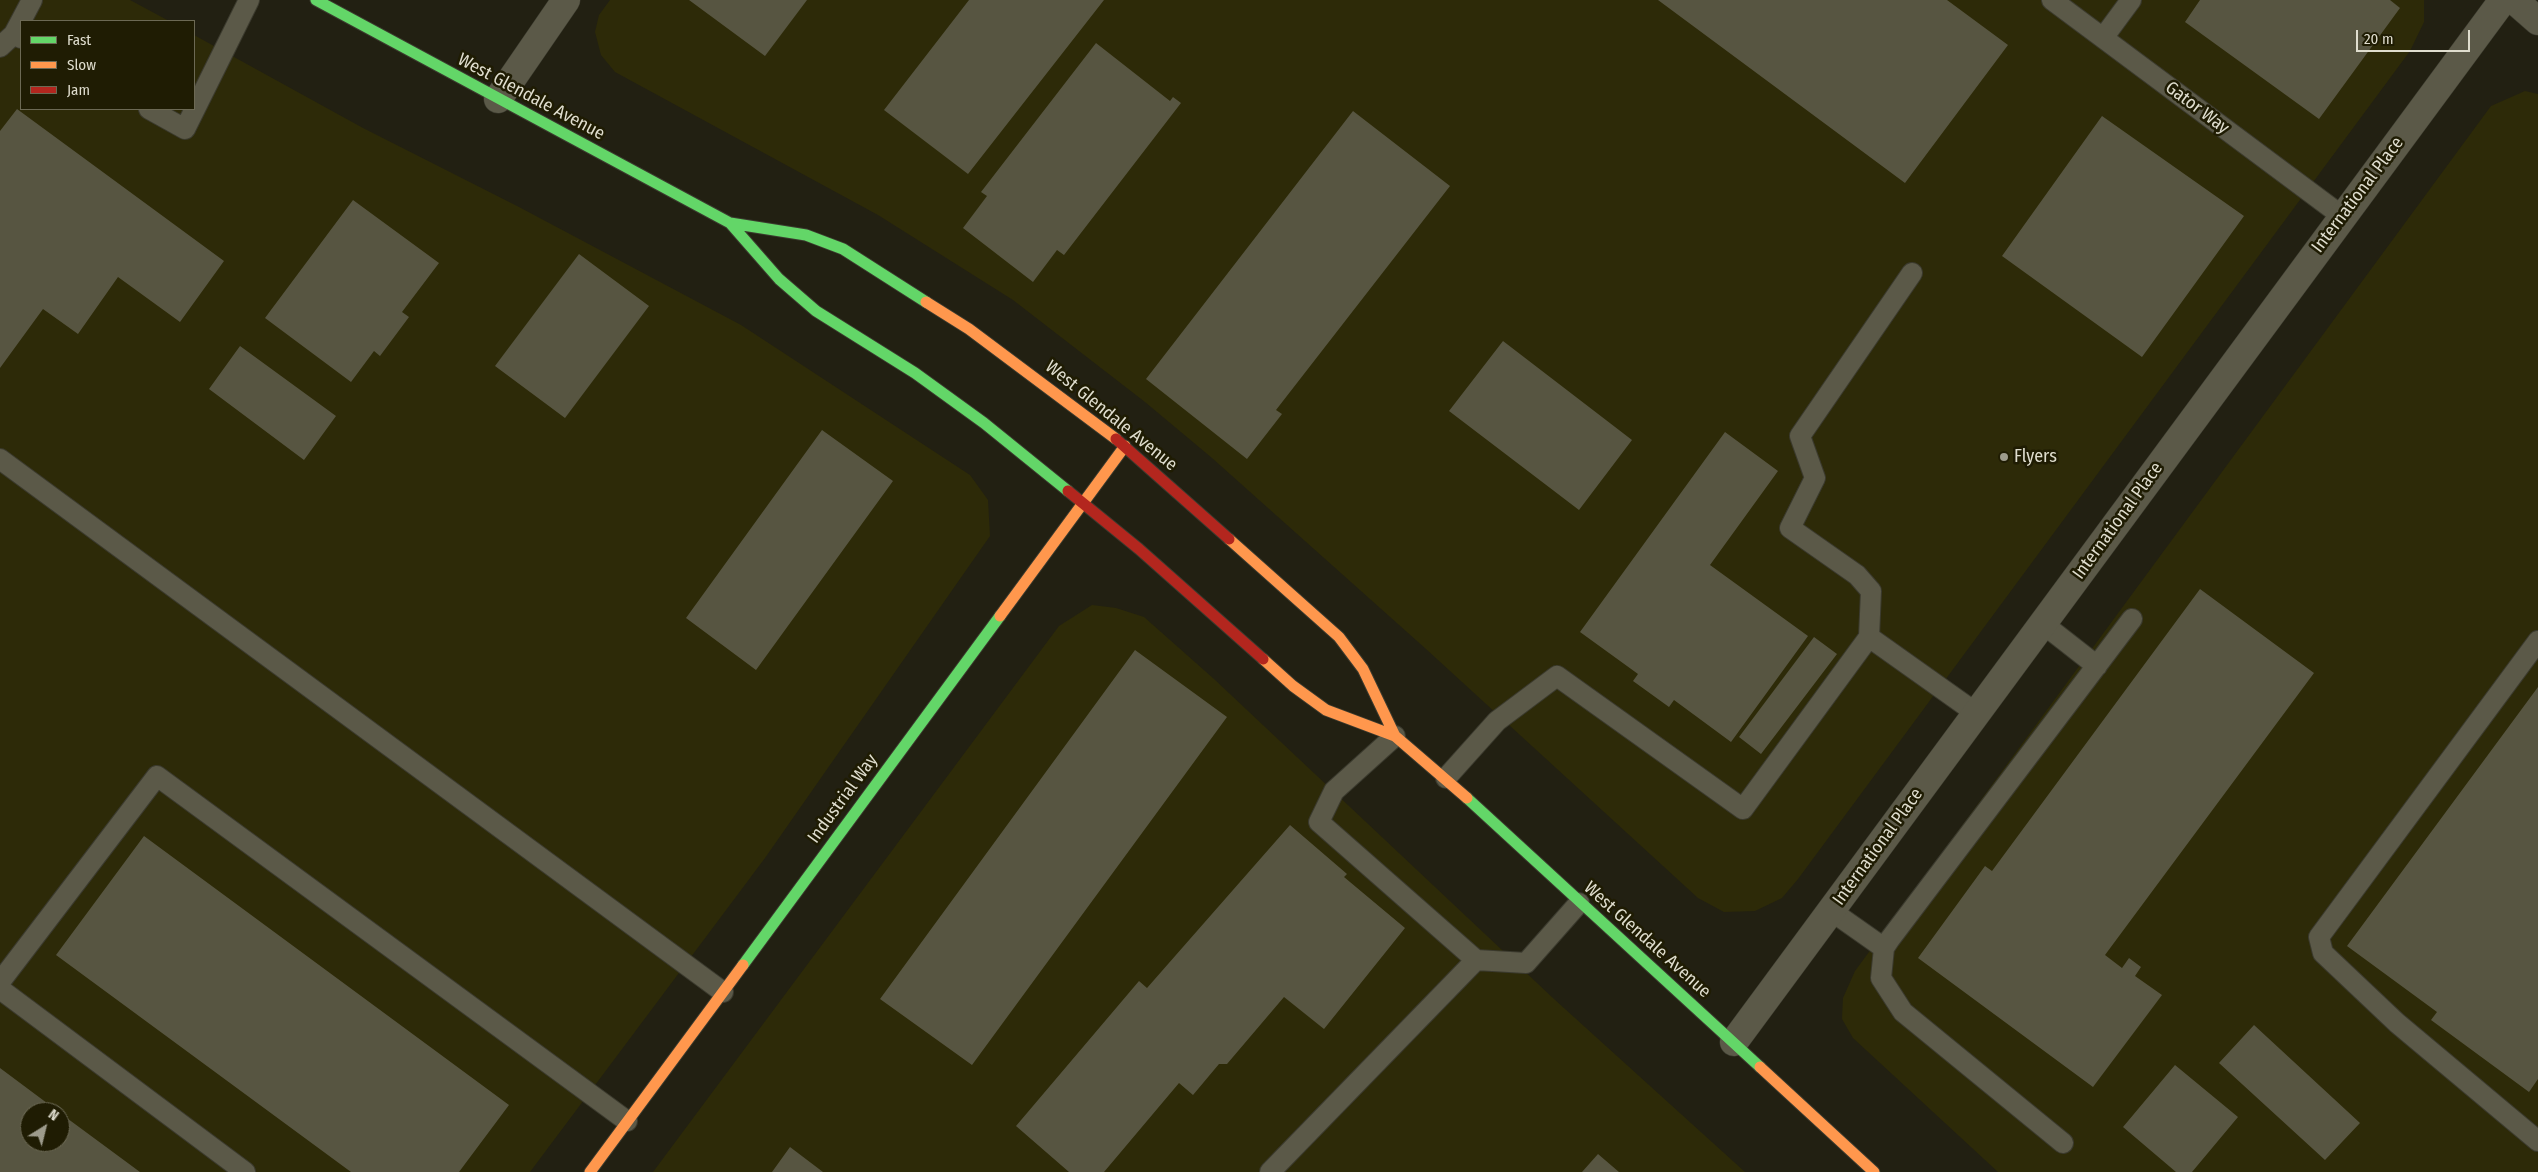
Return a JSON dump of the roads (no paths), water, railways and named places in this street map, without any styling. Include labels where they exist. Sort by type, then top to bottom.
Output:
[{"type":"main road","name":"West Glendale Avenue","points":[[316,0],[730,223],[806,235],[852,254],[969,329],[1125,446],[1339,637],[1363,669],[1396,736]]},
{"type":"main road","name":"West Glendale Avenue","points":[[730,223],[779,279],[816,311],[915,373],[984,423],[1083,502],[1211,611],[1293,686],[1326,710],[1396,736],[1446,778],[1874,1172]]},
{"type":"main road","name":"Industrial Way","points":[[590,1172],[1125,446]]},
{"type":"street","points":[[498,99],[566,0]]},
{"type":"street","name":"International Place","points":[[1734,1042],[2503,0]]},
{"type":"street","points":[[2514,0],[2538,21]]},
{"type":"lane","points":[[22,20],[32,0]]},
{"type":"lane","points":[[195,109],[249,0]]},
{"type":"lane","name":"Gator Way","points":[[2052,0],[2342,216]]},
{"type":"lane","points":[[2103,38],[2132,0]]},
{"type":"lane","points":[[12,40],[20,24]]},
{"type":"lane","points":[[151,110],[185,129],[194,110]]},
{"type":"lane","points":[[1446,778],[1498,721],[1557,676],[1743,809],[1868,637],[1871,591],[1857,575],[1790,528],[1815,478],[1800,436],[1912,273]]},
{"type":"lane","points":[[0,459],[723,992]]},
{"type":"lane","points":[[2062,1142],[1903,1012],[1880,978],[1884,948],[2132,619]]},
{"type":"lane","points":[[2042,623],[2097,666]]},
{"type":"lane","points":[[1868,637],[1976,713]]},
{"type":"lane","points":[[2538,641],[2319,937],[2322,953],[2390,1017],[2538,1141]]},
{"type":"lane","points":[[1396,736],[1334,791],[1319,822],[1476,960],[1526,963],[1580,903]]},
{"type":"lane","points":[[0,982],[157,776],[627,1121]]},
{"type":"lane","points":[[1830,910],[1884,948]]},
{"type":"lane","points":[[1270,1172],[1476,960]]},
{"type":"lane","points":[[0,989],[244,1172]]},
{"type":"place","name":"Flyers","points":[[2004,457]]}]
